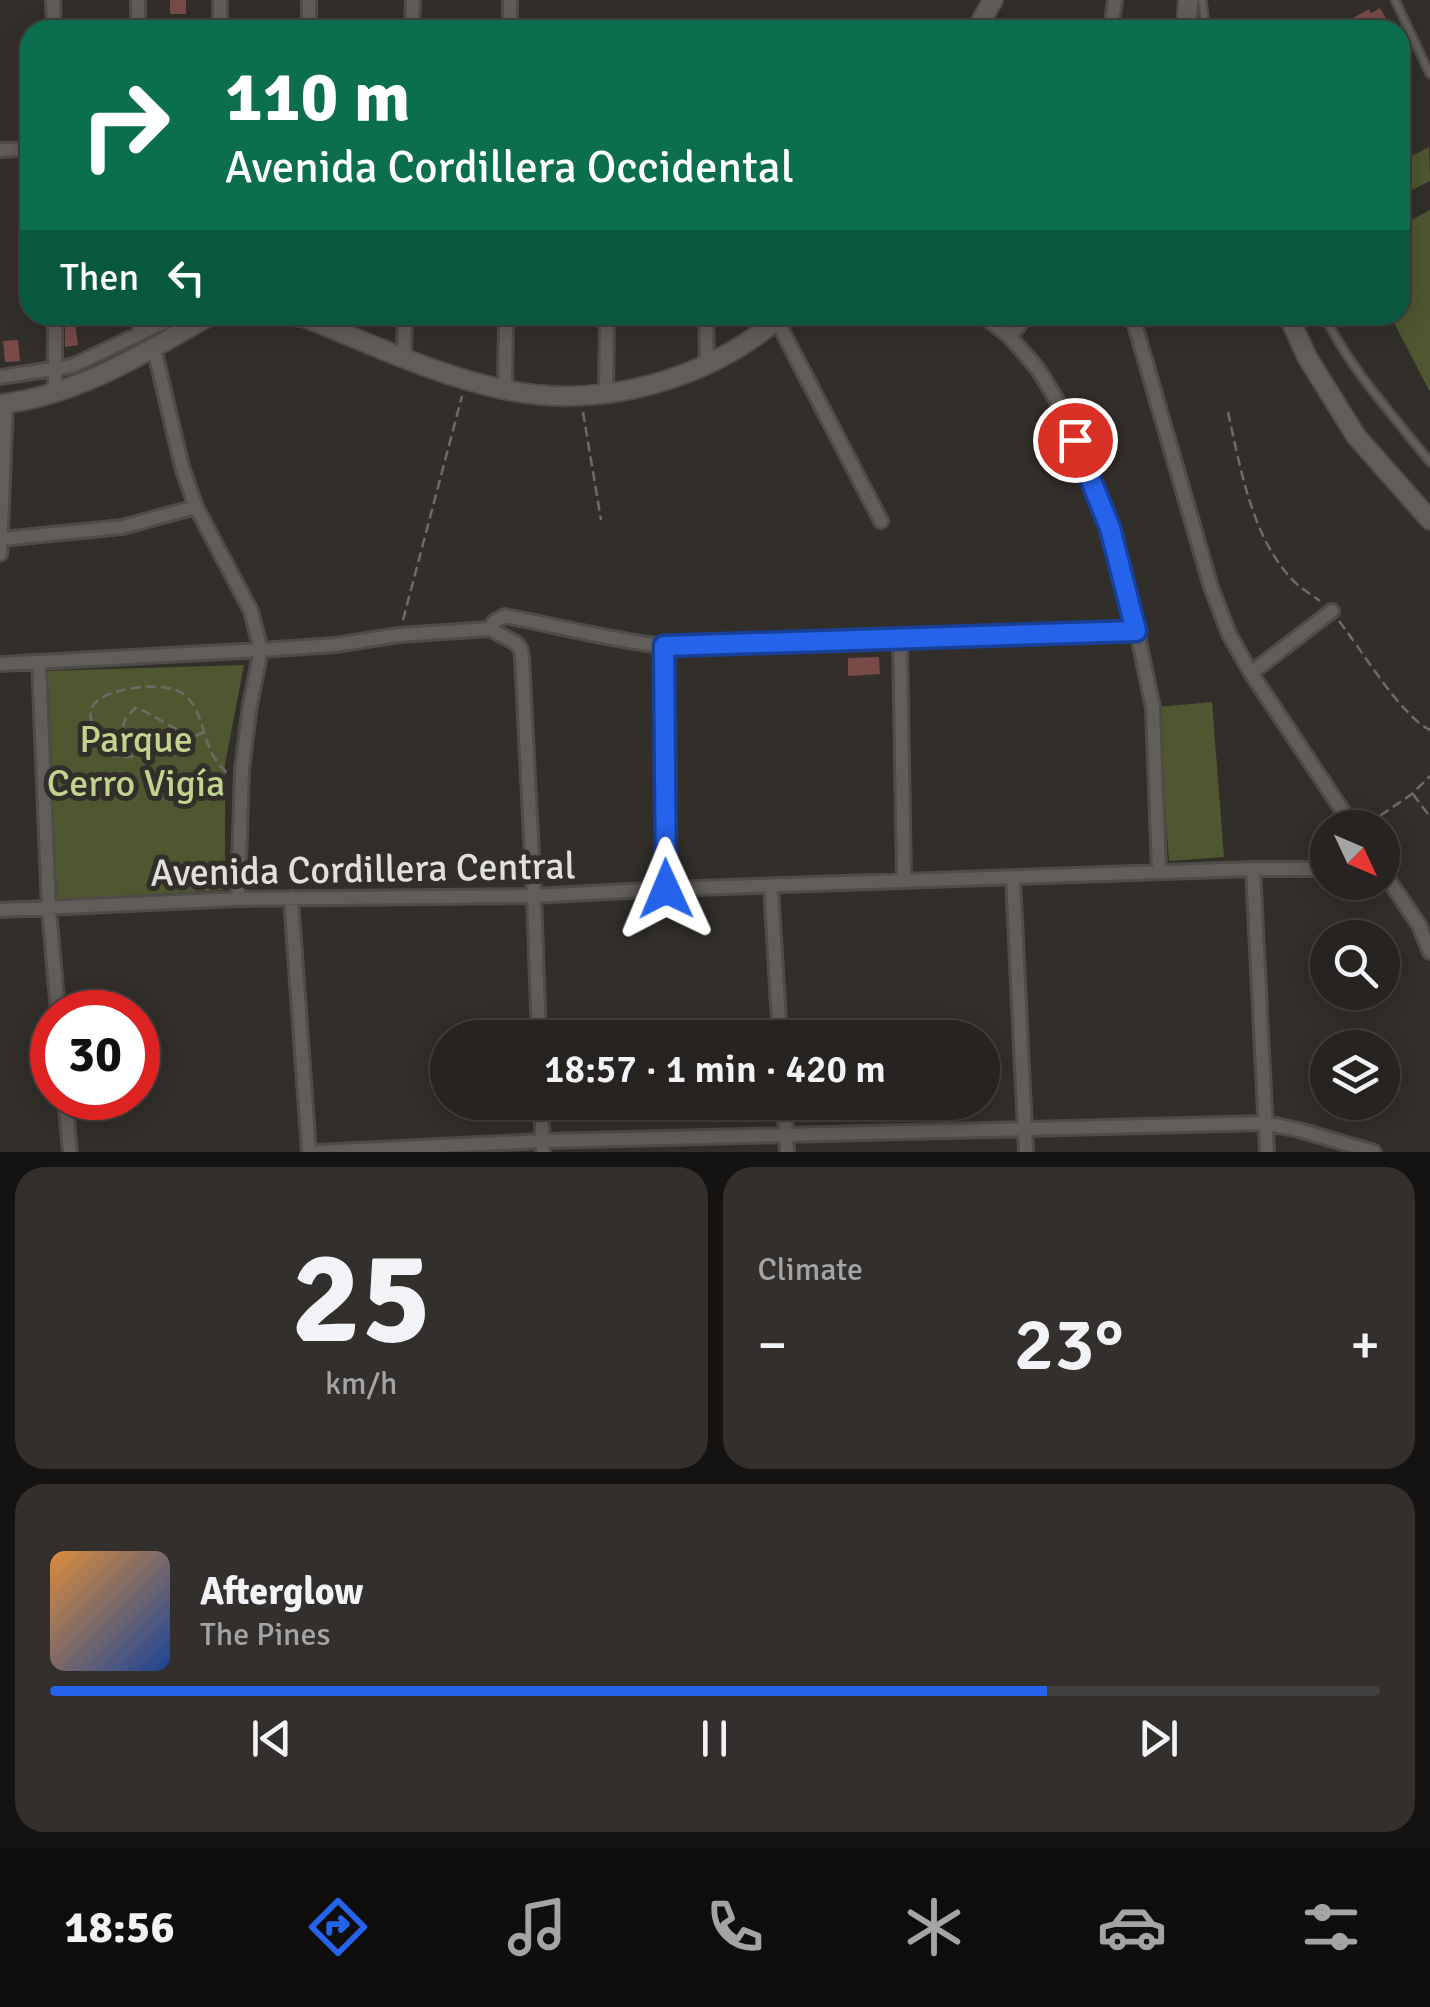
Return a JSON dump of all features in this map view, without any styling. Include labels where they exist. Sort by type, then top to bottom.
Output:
[{"type":"street","points":[[54,325],[54,391]]},
{"type":"street","points":[[140,325],[140,333]]},
{"type":"street","points":[[1,374],[72,366],[158,325]]},
{"type":"street","points":[[194,325],[108,372],[3,403],[1,547],[122,527],[196,507]]},
{"type":"street","points":[[323,325],[466,380],[534,395],[580,396],[645,386],[707,366],[771,325]]},
{"type":"street","points":[[404,357],[405,325]]},
{"type":"street","points":[[505,390],[506,325]]},
{"type":"street","points":[[606,393],[607,325]]},
{"type":"street","points":[[706,325],[707,366]]},
{"type":"street","points":[[784,325],[882,521]]},
{"type":"street","points":[[995,325],[1038,369],[1058,404],[1110,528],[1153,708],[1158,872]]},
{"type":"street","points":[[1010,337],[1019,325]]},
{"type":"street","points":[[1135,325],[1211,586],[1229,634],[1250,674],[1342,810]]},
{"type":"street","points":[[1292,325],[1306,356],[1356,436],[1430,520]]},
{"type":"street","points":[[154,348],[182,467],[196,507],[250,611],[261,650],[242,773],[238,899]]},
{"type":"street","points":[[1250,674],[1332,611]]},
{"type":"street","points":[[490,629],[504,616],[622,642],[664,646],[1136,631]]},
{"type":"street","points":[[0,664],[335,645],[400,635],[490,629],[516,643],[522,658],[538,1020]]},
{"type":"street","points":[[900,638],[904,882]]},
{"type":"street","points":[[664,646],[666,889]]},
{"type":"street","points":[[38,662],[56,990]]},
{"type":"street","points":[[1253,869],[1267,1152]]},
{"type":"street","name":"Avenida Cordillera Central","points":[[0,910],[238,899],[534,896],[1310,869]]},
{"type":"street","points":[[1012,878],[1026,1152]]},
{"type":"street","points":[[771,887],[779,1020]]},
{"type":"street","points":[[1400,897],[1419,925],[1430,952]]},
{"type":"street","points":[[291,898],[309,1152]]},
{"type":"street","points":[[67,1120],[70,1152]]},
{"type":"street","points":[[542,1120],[543,1146]]},
{"type":"street","points":[[785,1120],[787,1152]]},
{"type":"street","points":[[318,1152],[1266,1123],[1374,1152]]},
{"type":"lane","points":[[1410,32],[1430,74]]},
{"type":"lane","points":[[1330,325],[1363,376],[1430,462]]},
{"type":"path","points":[[400,635],[466,380]]},
{"type":"path","points":[[580,396],[601,520]]},
{"type":"path","points":[[1228,412],[1246,492],[1274,556],[1291,579],[1332,611],[1400,704],[1418,724],[1430,730]]},
{"type":"path","points":[[204,732],[138,755],[120,757],[112,755],[90,718],[94,704],[129,689],[151,686],[182,692],[192,704],[204,732],[216,760],[226,772],[242,773]]},
{"type":"path","points":[[112,755],[126,718],[136,708],[191,738]]},
{"type":"path","points":[[1388,810],[1430,776]]},
{"type":"path","points":[[1412,794],[1430,817]]},
{"type":"green space","points":[[1429,147],[1430,181],[1410,191],[1410,157]]},
{"type":"green space","points":[[1430,210],[1430,392],[1395,325],[1410,325],[1410,221]]},
{"type":"green space","name":"Parque Cerro Vigía","points":[[244,665],[225,764],[225,890],[53,900],[44,671]]},
{"type":"green space","points":[[1212,702],[1224,857],[1169,861],[1158,707]]},
{"type":"building","points":[[170,0],[186,0],[186,14],[170,14]]},
{"type":"building","points":[[1380,8],[1387,20],[1349,20],[1369,9],[1371,13]]},
{"type":"building","points":[[65,325],[75,325],[78,345],[65,347]]},
{"type":"building","points":[[18,340],[20,361],[5,362],[3,341]]},
{"type":"building","points":[[879,657],[880,674],[848,676],[848,658]]},
{"type":"route","points":[[666,889],[664,646],[1136,631],[1110,528],[1075,440]]}]
